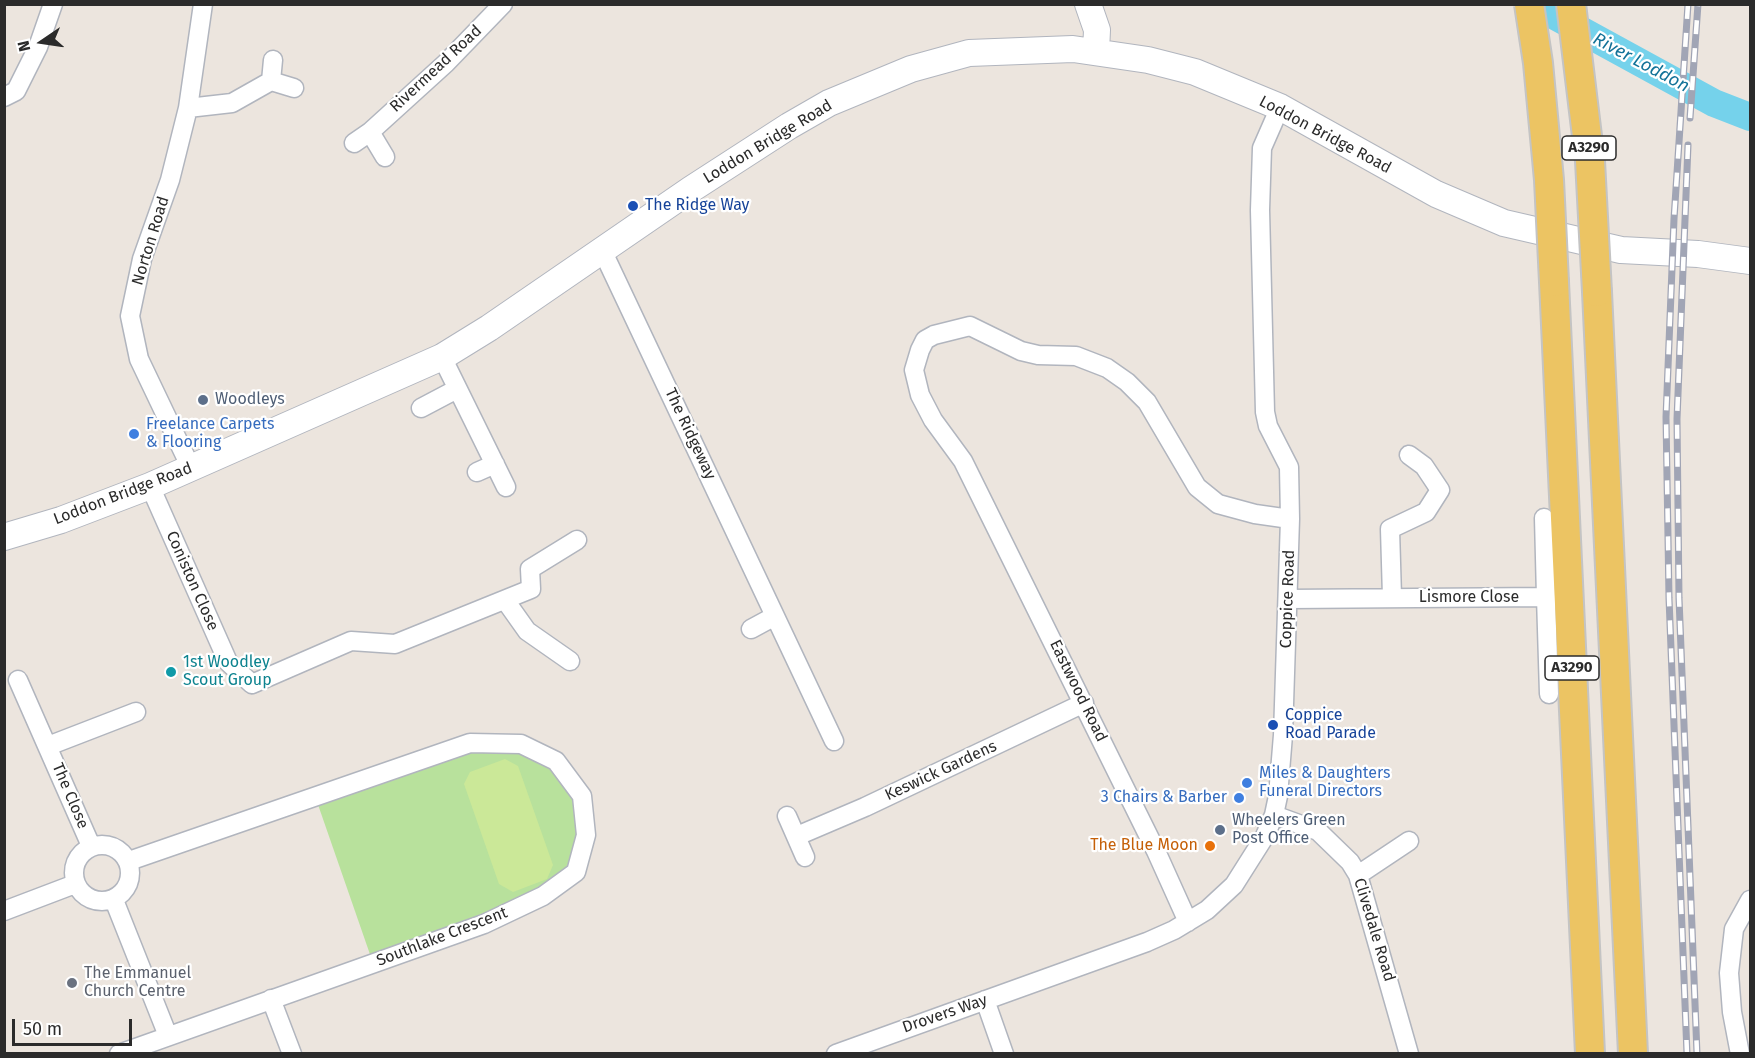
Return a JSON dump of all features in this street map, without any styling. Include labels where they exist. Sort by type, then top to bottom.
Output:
[{"type":"main road","name":"A3290","points":[[1529,4],[1538,63],[1549,180],[1590,1053]]},
{"type":"main road","name":"A3290","points":[[1571,4],[1590,161],[1633,1053]]},
{"type":"street","points":[[4,97],[16,91],[38,47],[53,4]]},
{"type":"street","name":"Norton Road","points":[[191,468],[139,359],[130,316],[142,259],[170,180],[188,108],[203,4]]},
{"type":"street","name":"Rivermead Road","points":[[354,143],[370,132],[446,63],[503,4]]},
{"type":"street","points":[[1088,4],[1097,30],[1096,52]]},
{"type":"street","name":"Loddon Bridge Road","points":[[4,537],[61,520],[150,486],[442,357],[603,252],[690,190],[829,103],[911,69],[978,52],[1025,49],[1096,52],[1148,60],[1195,72],[1280,107],[1436,194],[1504,223],[1621,250],[1698,254],[1750,261]]},
{"type":"street","points":[[271,81],[273,60]]},
{"type":"street","points":[[188,108],[232,103],[271,81],[294,88]]},
{"type":"street","name":"Coppice Road","points":[[1055,974],[1147,942],[1207,910],[1234,885],[1247,868],[1274,815],[1283,735],[1290,519],[1289,467],[1268,426],[1265,412],[1260,210],[1262,148],[1280,107]]},
{"type":"street","points":[[370,132],[385,157]]},
{"type":"street","name":"The Ridgeway","points":[[603,252],[834,741]]},
{"type":"street","name":"Eastwood Road","points":[[1188,922],[1084,703],[963,461],[926,408],[916,387],[914,370],[926,340],[946,330],[970,326],[1021,351],[1038,355],[1076,356],[1107,368],[1127,382],[1147,402],[1197,487],[1218,504],[1255,514],[1290,519]]},
{"type":"street","points":[[442,357],[506,487]]},
{"type":"street","points":[[421,408],[457,389]]},
{"type":"street","points":[[1392,597],[1389,529],[1426,512],[1440,490],[1424,466],[1409,455]]},
{"type":"street","points":[[477,472],[495,464]]},
{"type":"street","name":"Coniston Close","points":[[150,486],[228,662],[252,684],[351,640],[395,644],[531,589],[530,569],[577,540]]},
{"type":"street","points":[[1544,518],[1549,694]]},
{"type":"street","name":"Lismore Close","points":[[1288,599],[1546,597]]},
{"type":"street","points":[[505,600],[527,631],[570,661]]},
{"type":"street","points":[[751,629],[776,616]]},
{"type":"street","name":"The Close","points":[[18,680],[91,846]]},
{"type":"street","name":"Keswick Gardens","points":[[797,836],[1084,703]]},
{"type":"street","name":"The Close","points":[[48,746],[136,712]]},
{"type":"street","name":"Southlake Crescent","points":[[119,1053],[484,924],[543,896],[576,872],[586,835],[582,795],[556,761],[521,744],[470,743],[129,861]]},
{"type":"street","name":"Clivedale Road","points":[[1274,815],[1318,831],[1350,862],[1358,875],[1410,1053]]},
{"type":"street","points":[[787,816],[805,857]]},
{"type":"street","points":[[1358,875],[1409,841]]},
{"type":"street","points":[[91,846],[115,847],[129,861],[129,885],[114,900],[93,901],[75,884],[75,862],[91,846]]},
{"type":"street","points":[[4,911],[75,884]]},
{"type":"street","points":[[114,900],[168,1036]]},
{"type":"street","points":[[1740,1053],[1731,1012],[1729,973],[1734,929],[1750,900]]},
{"type":"street","name":"Drovers Way","points":[[836,1053],[1055,974]]},
{"type":"street","points":[[271,999],[292,1053]]},
{"type":"street","points":[[985,1000],[1004,1053]]},
{"type":"green space","points":[[521,744],[556,761],[582,796],[576,872],[543,896],[373,963],[315,796],[415,761]]},
{"type":"green space","points":[[505,759],[518,766],[553,865],[547,879],[513,892],[499,884],[464,784],[470,772]]},
{"type":"waterway","name":"River Loddon","points":[[1533,4],[1714,103],[1750,117]]},
{"type":"railway","points":[[1687,1054],[1669,598],[1666,417],[1674,219],[1688,4]]},
{"type":"railway","points":[[1690,118],[1698,4]]},
{"type":"railway","points":[[1688,145],[1677,419],[1679,598],[1697,1054]]},
{"type":"place","name":"The Ridge Way","points":[[633,206]]},
{"type":"place","name":"Woodleys","points":[[203,400]]},
{"type":"place","name":"Freelance Carpets & Flooring","points":[[134,434]]},
{"type":"place","name":"1st Woodley Scout Group","points":[[171,672]]},
{"type":"place","name":"Coppice Road Parade","points":[[1273,725]]},
{"type":"place","name":"Miles & Daughters Funeral Directors","points":[[1247,783]]},
{"type":"place","name":"3 Chairs & Barber","points":[[1239,798]]},
{"type":"place","name":"Wheelers Green Post Office","points":[[1220,830]]},
{"type":"place","name":"The Blue Moon","points":[[1210,846]]},
{"type":"place","name":"The Emmanuel Church Centre","points":[[72,983]]}]
